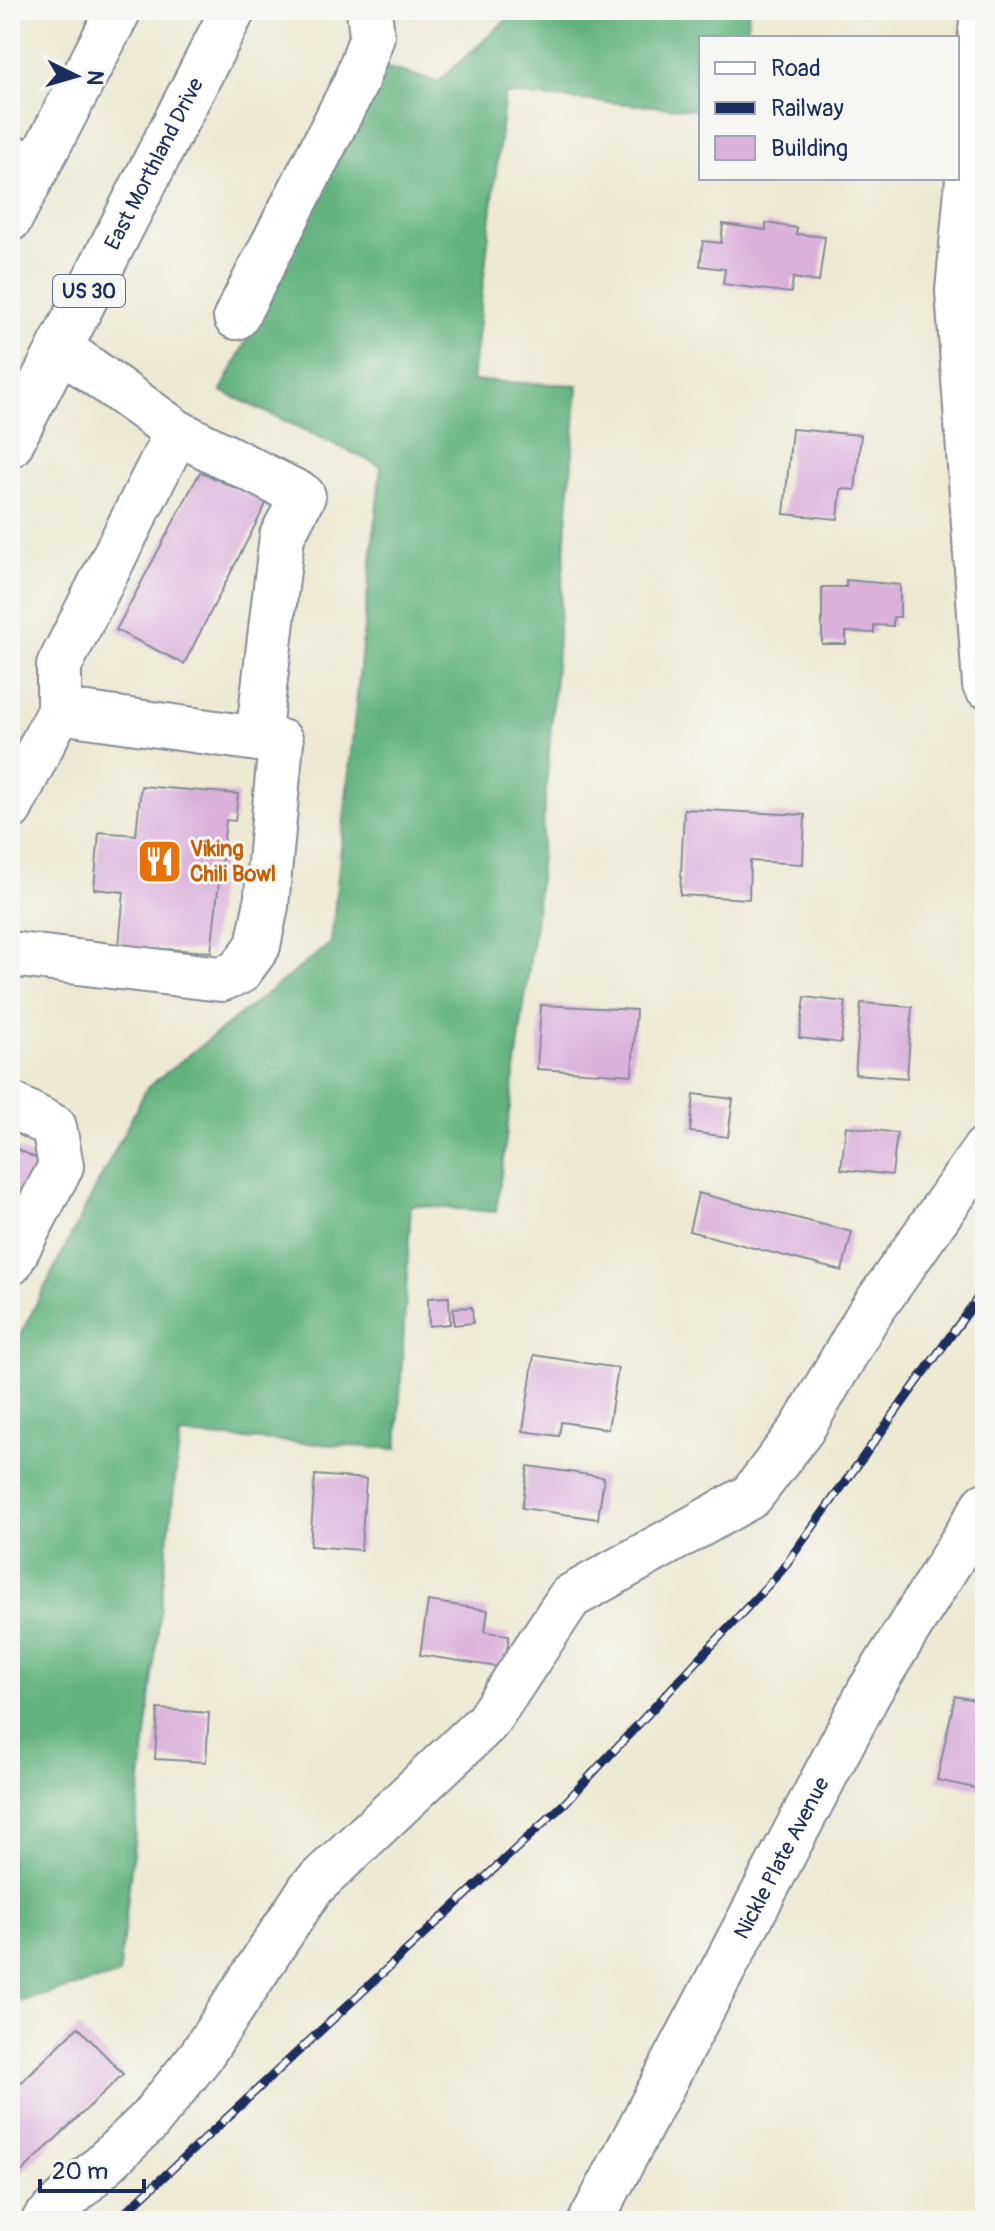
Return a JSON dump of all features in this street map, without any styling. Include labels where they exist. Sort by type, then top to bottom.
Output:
[{"type":"main road","points":[[10,219],[23,162],[119,10]]},
{"type":"main road","name":"East Morthland Drive","points":[[10,445],[233,10]]},
{"type":"main road","points":[[236,317],[355,84],[372,36],[369,10]]},
{"type":"main road","points":[[983,10],[972,291],[985,685]]},
{"type":"main road","points":[[60,348],[177,432],[303,496],[282,536],[258,739]]},
{"type":"main road","points":[[10,808],[59,711],[59,666],[177,432]]},
{"type":"main road","points":[[10,954],[221,979],[239,972],[258,946],[266,906],[281,742],[59,711]]},
{"type":"main road","points":[[10,1104],[54,1127],[61,1166],[10,1263]]},
{"type":"main road","points":[[44,2221],[148,2122],[192,2068],[311,1888],[487,1722],[570,1597],[751,1496],[802,1429],[867,1317],[985,1149]]},
{"type":"main road","name":"Nickle Plate Avenue","points":[[591,2221],[869,1692],[985,1505]]},
{"type":"green space","points":[[517,10],[749,10],[747,36],[699,36],[699,110],[505,94],[472,381],[578,385],[536,916],[496,1212],[411,1205],[397,1449],[180,1435],[119,1975],[10,2004],[10,1355],[147,1088],[331,943],[381,466],[221,391],[384,67],[438,82]]},
{"type":"building","points":[[766,223],[797,228],[796,234],[825,237],[819,282],[793,278],[791,293],[723,284],[725,269],[700,266],[703,241],[721,243],[723,224],[766,230]]},
{"type":"building","points":[[792,429],[861,435],[855,490],[841,489],[838,519],[784,514]]},
{"type":"building","points":[[200,472],[267,502],[184,664],[116,630]]},
{"type":"building","points":[[846,580],[900,585],[900,617],[893,617],[893,626],[874,625],[874,633],[846,632],[846,644],[822,644],[822,587],[846,587]]},
{"type":"building","name":"Viking Chili Bowl","points":[[141,786],[238,794],[235,821],[226,820],[211,952],[119,946],[124,892],[94,889],[99,832],[136,835]]},
{"type":"building","points":[[684,809],[805,815],[803,864],[750,861],[749,899],[680,895]]},
{"type":"building","points":[[805,997],[846,1002],[841,1043],[799,1038]]},
{"type":"building","points":[[861,1003],[912,1007],[907,1078],[855,1074]]},
{"type":"building","points":[[541,1005],[636,1010],[632,1075],[537,1069]]},
{"type":"building","points":[[694,1094],[733,1099],[728,1137],[690,1132]]},
{"type":"building","points":[[846,1126],[897,1133],[892,1175],[841,1169]]},
{"type":"building","points":[[10,1145],[39,1160],[10,1215]]},
{"type":"building","points":[[698,1193],[852,1232],[842,1271],[689,1231]]},
{"type":"building","points":[[449,1297],[450,1324],[429,1326],[428,1298]]},
{"type":"building","points":[[472,1307],[473,1323],[454,1325],[453,1308]]},
{"type":"building","points":[[534,1355],[618,1368],[608,1429],[561,1422],[559,1436],[523,1431]]},
{"type":"building","points":[[528,1466],[604,1477],[598,1519],[522,1508]]},
{"type":"building","points":[[315,1475],[366,1479],[361,1550],[310,1546]]},
{"type":"building","points":[[428,1601],[488,1610],[485,1632],[509,1635],[505,1668],[420,1655]]},
{"type":"building","points":[[955,1696],[985,1702],[985,1790],[937,1780]]},
{"type":"building","points":[[158,1709],[209,1713],[206,1762],[155,1759]]},
{"type":"building","points":[[78,2027],[123,2074],[10,2183],[10,2093]]},
{"type":"railway","points":[[116,2221],[565,1803],[781,1571],[985,1288]]},
{"type":"place","name":"Viking Chili Bowl","points":[[159,862]]}]
